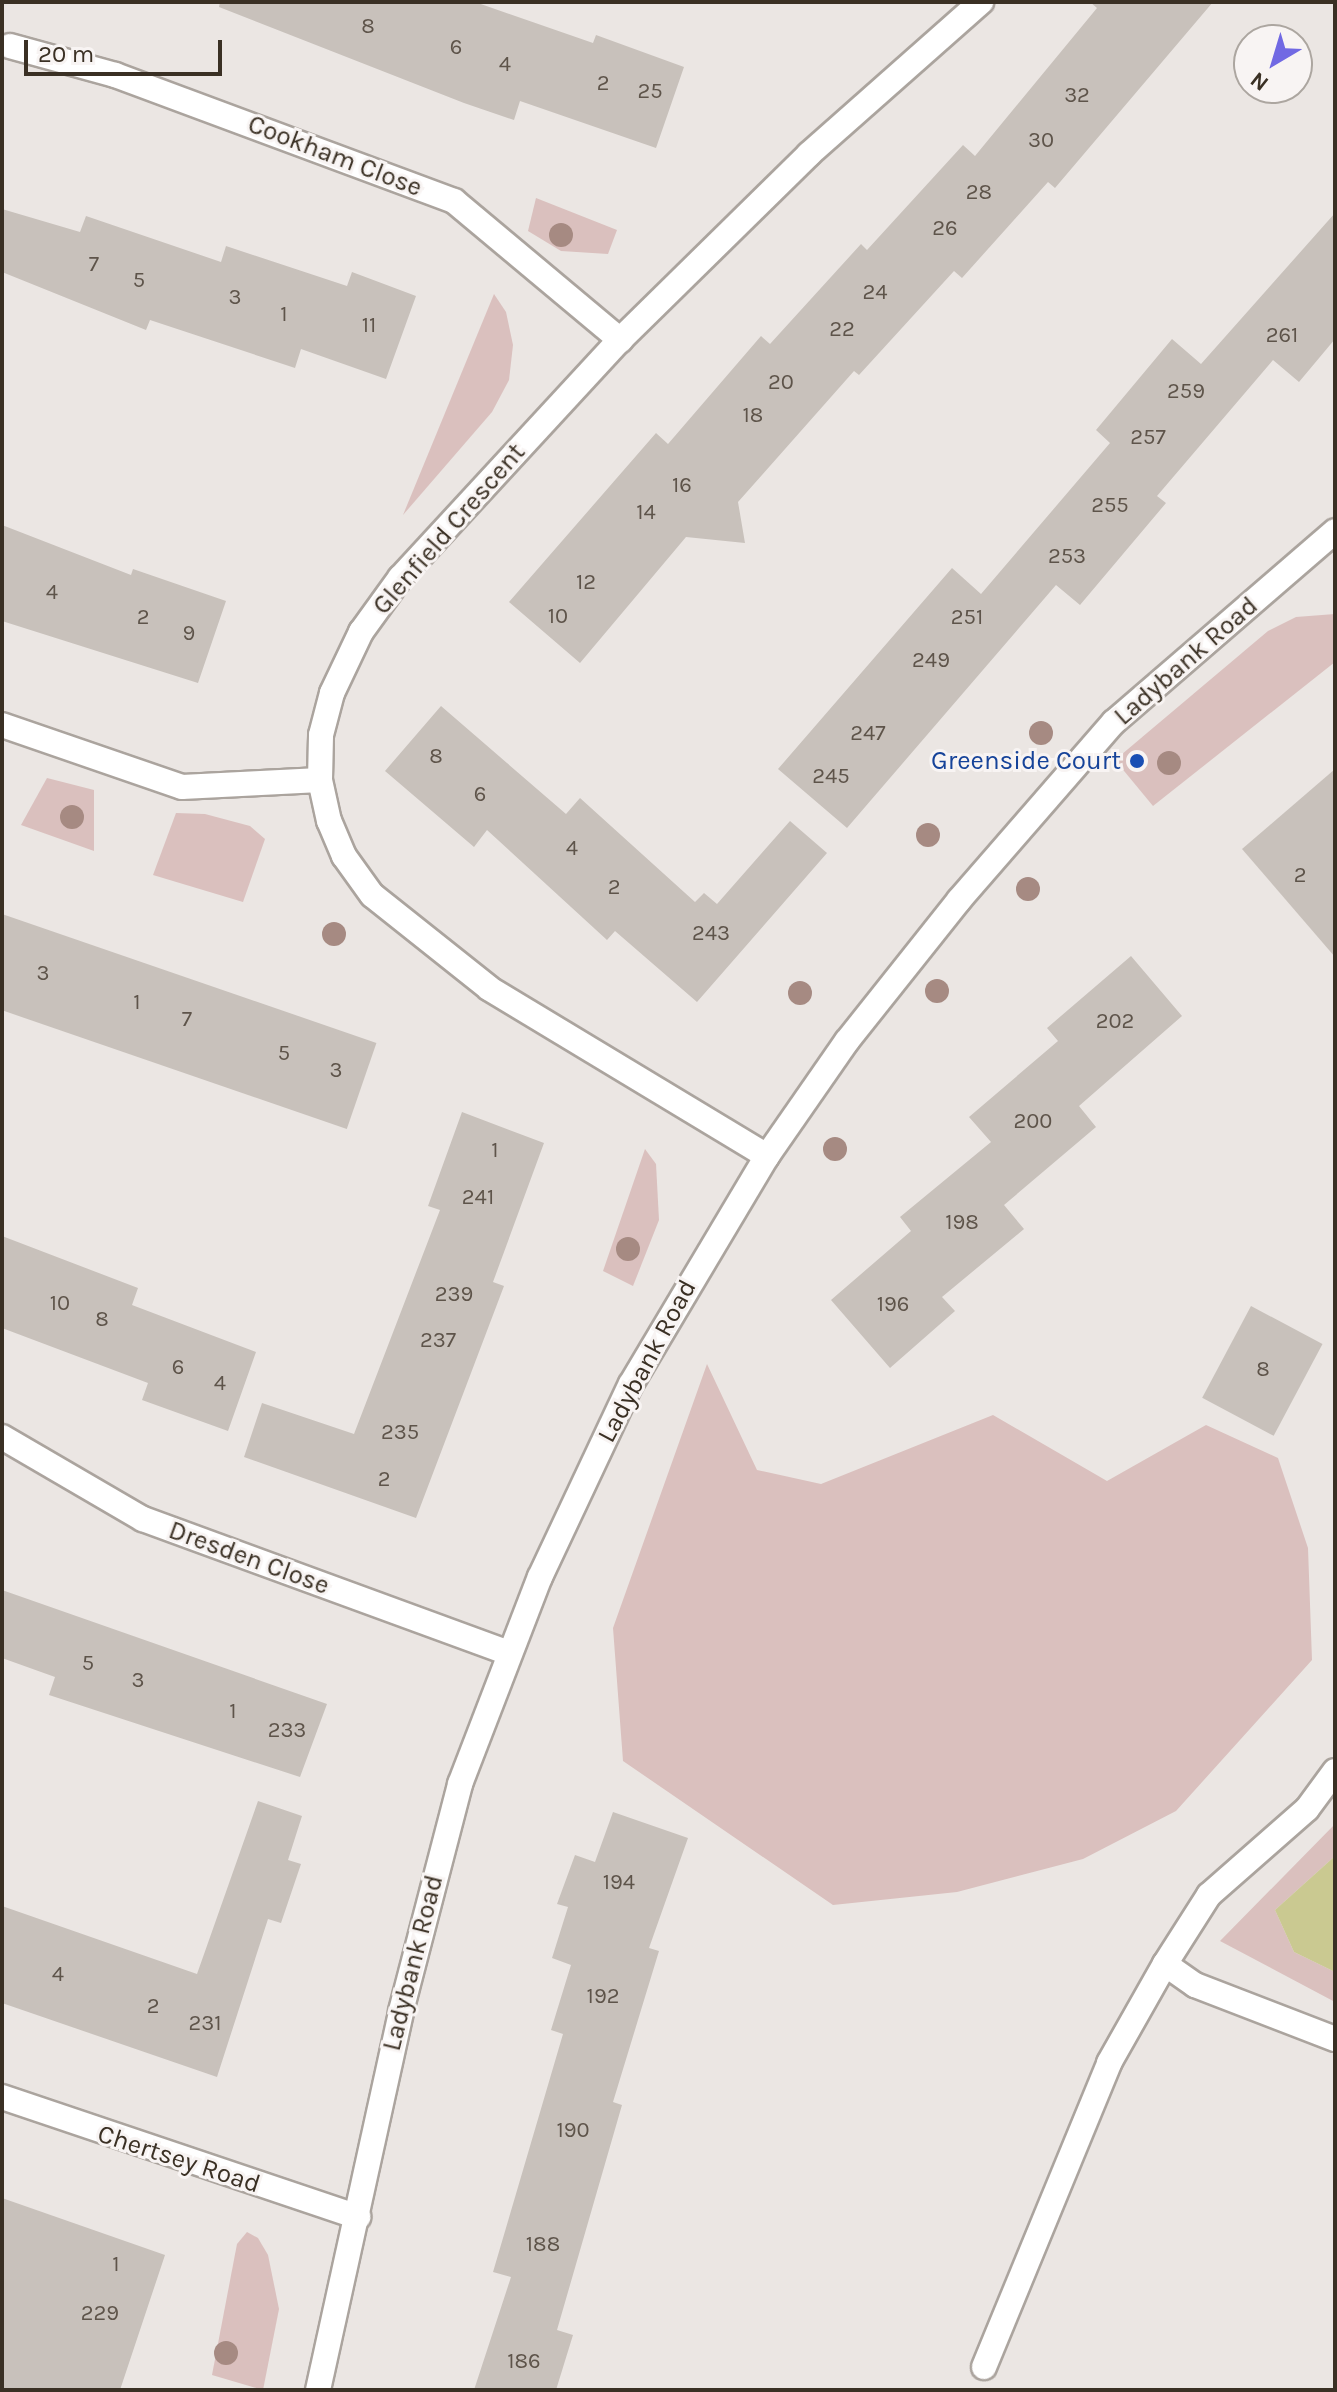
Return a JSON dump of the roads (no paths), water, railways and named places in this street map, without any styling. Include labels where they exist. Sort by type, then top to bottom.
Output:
[{"type":"street","name":"Glenfield Crescent","points":[[767,1156],[489,988],[415,934],[372,895],[344,856],[320,780],[321,735],[332,693],[361,632],[400,578],[620,340],[809,154],[981,2]]},
{"type":"street","name":"Cookham Close","points":[[10,46],[115,75],[454,201],[620,340]]},
{"type":"street","name":"Ladybank Road","points":[[318,2390],[427,1901],[460,1784],[509,1653],[631,1384],[767,1156],[912,959],[1114,722],[1335,531]]},
{"type":"street","points":[[2,725],[182,787],[320,780]]},
{"type":"street","name":"Dresden Close","points":[[2,1437],[143,1519],[509,1653]]},
{"type":"street","points":[[984,2367],[1109,2063],[1165,1964],[1209,1895],[1307,1809],[1335,1771]]},
{"type":"street","points":[[1165,1964],[1195,1985],[1335,2039]]},
{"type":"street","name":"Chertsey Road","points":[[2,2097],[358,2217]]},
{"type":"place","name":"Greenside Court","points":[[1137,761]]}]
